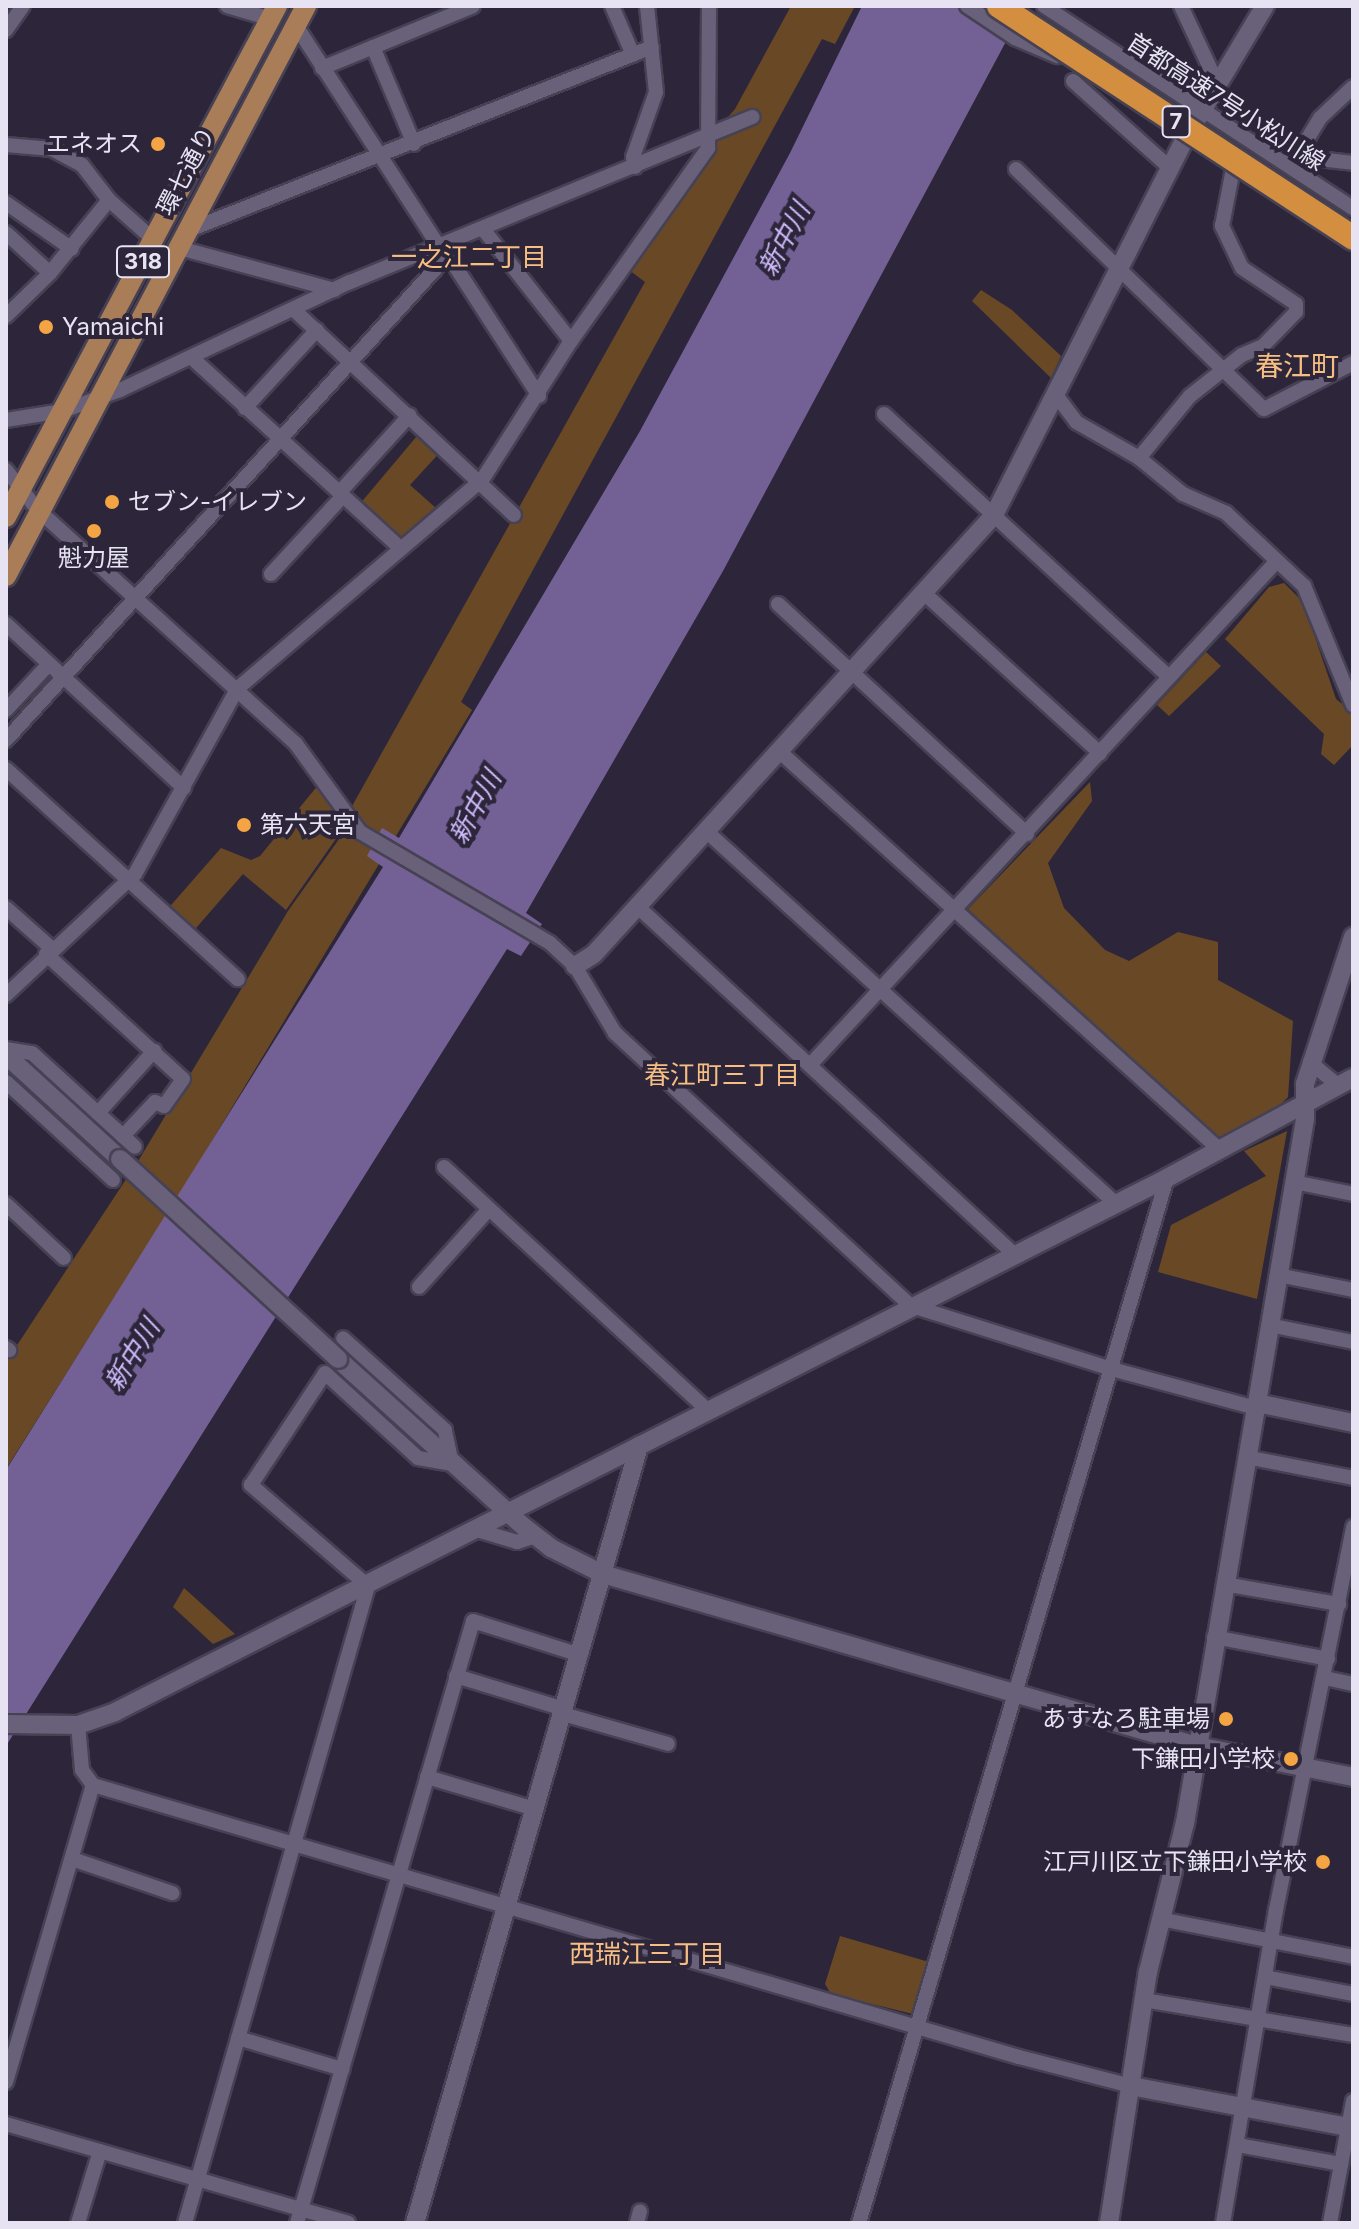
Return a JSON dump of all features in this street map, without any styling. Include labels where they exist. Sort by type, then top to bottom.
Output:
[{"type":"highway","name":"首都高速7号小松川線","points":[[999,6],[1353,238]]},
{"type":"highway","name":"首都高速7号小松川線","points":[[1028,6],[1353,219]]},
{"type":"main road","name":"環七通り","points":[[6,576],[37,509],[179,239],[306,6]]},
{"type":"main road","name":"環七通り","points":[[6,517],[274,12]]},
{"type":"street","points":[[6,30],[23,6]]},
{"type":"street","points":[[227,6],[274,12]]},
{"type":"street","points":[[322,68],[473,6]]},
{"type":"street","points":[[612,6],[633,55]]},
{"type":"street","points":[[635,167],[633,157],[656,92],[647,6]]},
{"type":"street","points":[[6,995],[49,951],[129,880],[184,788],[237,689],[399,547],[482,480],[539,396],[571,341],[703,158],[708,138],[709,6]]},
{"type":"street","points":[[967,6],[1015,38],[1051,52],[1353,248]]},
{"type":"street","points":[[1044,6],[1353,208]]},
{"type":"street","points":[[1181,6],[1217,83]]},
{"type":"street","points":[[575,966],[594,954],[994,515],[1185,139],[1265,6]]},
{"type":"street","points":[[1051,52],[1067,22]]},
{"type":"street","points":[[295,24],[539,396]]},
{"type":"street","points":[[373,47],[414,144]]},
{"type":"street","points":[[179,239],[652,47]]},
{"type":"street","points":[[1073,81],[1170,168]]},
{"type":"street","points":[[1299,153],[1320,118],[1353,87]]},
{"type":"street","points":[[6,420],[63,411],[95,400],[334,290],[443,250],[483,229],[708,138],[752,117]]},
{"type":"street","points":[[6,145],[52,149],[82,165],[109,200],[155,241]]},
{"type":"street","points":[[1280,160],[1299,153],[1353,163]]},
{"type":"street","points":[[1016,169],[1264,409],[1353,363]]},
{"type":"street","points":[[1139,458],[1190,396],[1225,369],[1263,346],[1296,312],[1296,304],[1242,268],[1222,226],[1233,169]]},
{"type":"street","points":[[6,316],[72,249],[109,200]]},
{"type":"street","points":[[6,203],[72,249]]},
{"type":"street","points":[[483,229],[571,341]]},
{"type":"street","points":[[6,233],[50,273]]},
{"type":"street","points":[[179,239],[334,290]]},
{"type":"street","points":[[6,740],[351,362],[443,250]]},
{"type":"street","points":[[293,309],[482,480],[514,515]]},
{"type":"street","points":[[245,408],[317,330]]},
{"type":"street","points":[[191,357],[399,547]]},
{"type":"street","points":[[1056,395],[1076,422],[1139,458],[1183,494],[1226,513],[1310,597],[1353,705]]},
{"type":"street","points":[[884,414],[1169,677]]},
{"type":"street","points":[[271,574],[410,415]]},
{"type":"street","points":[[6,470],[37,509],[296,744],[360,832],[550,943],[575,966],[615,1033],[914,1307],[1108,1368],[1257,1406],[1353,1423]]},
{"type":"street","points":[[810,1065],[1276,562]]},
{"type":"street","points":[[924,593],[1100,753]]},
{"type":"street","points":[[778,604],[1027,834]]},
{"type":"street","points":[[6,624],[184,788]]},
{"type":"street","points":[[6,710],[49,664]]},
{"type":"street","points":[[779,751],[1220,1150]]},
{"type":"street","points":[[6,769],[238,979]]},
{"type":"street","points":[[705,830],[1115,1203]]},
{"type":"street","points":[[637,906],[1015,1255]]},
{"type":"street","points":[[6,908],[183,1079],[164,1106],[155,1102],[129,1142],[32,1053],[6,1052]]},
{"type":"street","points":[[1109,2223],[1144,2000],[1160,1919],[1185,1823],[1214,1637],[1305,1119],[1302,1106],[1310,1062],[1353,937]]},
{"type":"street","points":[[98,1113],[154,1051]]},
{"type":"street","points":[[6,1052],[331,1366],[536,1536],[603,1574],[1197,1746],[1353,1777]]},
{"type":"street","points":[[1310,1062],[1346,1082]]},
{"type":"street","points":[[6,1082],[113,1180]]},
{"type":"street","points":[[6,1724],[69,1725],[115,1712],[1167,1178],[1346,1082]]},
{"type":"street","points":[[444,1167],[708,1411]]},
{"type":"street","points":[[859,2223],[1108,1368],[1167,1178]]},
{"type":"street","points":[[1294,1182],[1353,1194]]},
{"type":"street","points":[[6,1204],[64,1258]]},
{"type":"street","points":[[419,1287],[489,1209]]},
{"type":"street","points":[[1278,1275],[1353,1290]]},
{"type":"street","points":[[1269,1325],[1353,1342]]},
{"type":"street","points":[[343,1338],[445,1430],[452,1464]]},
{"type":"street","points":[[331,1366],[251,1485],[368,1586]]},
{"type":"street","points":[[415,2223],[639,1446]]},
{"type":"street","points":[[1246,1457],[1353,1478]]},
{"type":"street","points":[[1223,2223],[1271,1941],[1353,1527]]},
{"type":"street","points":[[477,1530],[517,1542],[536,1536]]},
{"type":"street","points":[[1224,1584],[1339,1604]]},
{"type":"street","points":[[185,2223],[368,1586]]},
{"type":"street","points":[[299,2216],[473,1621],[580,1655]]},
{"type":"street","points":[[1214,1637],[1328,1659]]},
{"type":"street","points":[[456,1676],[668,1744]]},
{"type":"street","points":[[1325,1678],[1353,1684]]},
{"type":"street","points":[[69,1725],[82,1770],[93,1785],[915,2027],[1131,2086],[1350,2128]]},
{"type":"street","points":[[427,1777],[535,1809]]},
{"type":"street","points":[[6,2082],[93,1785]]},
{"type":"street","points":[[72,1859],[172,1893]]},
{"type":"street","points":[[1160,1919],[1353,1957]]},
{"type":"street","points":[[1265,1977],[1353,1994]]},
{"type":"street","points":[[1144,2000],[1353,2035]]},
{"type":"street","points":[[238,2038],[342,2069]]},
{"type":"street","points":[[1330,2223],[1353,2101]]},
{"type":"street","points":[[6,2124],[198,2179],[299,2216],[348,2223]]},
{"type":"street","points":[[1238,2145],[1341,2164]]},
{"type":"street","points":[[78,2223],[100,2151]]},
{"type":"shaded area","points":[[791,6],[855,6],[835,44],[822,39],[461,702],[472,710],[184,1187],[6,1469],[6,1362],[140,1158],[288,911],[354,818],[351,808],[645,282],[629,270],[713,156],[715,132],[735,109]]},
{"type":"shaded area","points":[[981,290],[1012,310],[1061,356],[1051,378],[972,301]]},
{"type":"shaded area","points":[[422,430],[443,449],[410,485],[437,509],[399,541],[359,505]]},
{"type":"shaded area","points":[[1284,583],[1303,602],[1336,699],[1353,713],[1353,745],[1334,765],[1321,754],[1324,734],[1225,639],[1269,587]]},
{"type":"shaded area","points":[[1206,652],[1221,666],[1169,716],[1157,705]]},
{"type":"shaded area","points":[[1090,782],[1092,801],[1048,863],[1064,908],[1105,950],[1129,961],[1178,932],[1218,942],[1218,980],[1293,1021],[1288,1097],[1271,1114],[1219,1137],[968,909]]},
{"type":"shaded area","points":[[319,784],[347,823],[286,910],[243,874],[190,935],[165,912],[221,848],[251,860],[260,856]]},
{"type":"shaded area","points":[[1287,1131],[1257,1299],[1158,1272],[1171,1225],[1266,1176],[1244,1151]]},
{"type":"shaded area","points":[[184,1588],[235,1634],[213,1644],[173,1607]]},
{"type":"shaded area","points":[[840,1936],[929,1962],[913,2014],[831,1994],[825,1984]]},
{"type":"water","name":"新中川","points":[[862,6],[1025,6],[723,571],[526,913],[542,924],[521,956],[507,949],[6,1746],[6,1470],[383,867],[367,856],[382,828],[399,838],[640,431],[790,153]]},
{"type":"place","name":"エネオス","points":[[158,144]]},
{"type":"place","name":"Yamaichi","points":[[46,327]]},
{"type":"place","name":"セブン-イレブン","points":[[112,502]]},
{"type":"place","name":"魁力屋","points":[[94,531]]},
{"type":"place","name":"第六天宮","points":[[244,825]]},
{"type":"place","name":"あすなろ駐車場","points":[[1226,1719]]},
{"type":"place","name":"下鎌田小学校","points":[[1291,1759]]},
{"type":"place","name":"江戸川区立下鎌田小学校","points":[[1323,1862]]},
{"type":"district","name":"一之江二丁目","points":[[469,257]]},
{"type":"district","name":"春江町","points":[[1297,366]]},
{"type":"district","name":"春江町三丁目","points":[[722,1075]]},
{"type":"district","name":"西瑞江三丁目","points":[[647,1954]]}]
